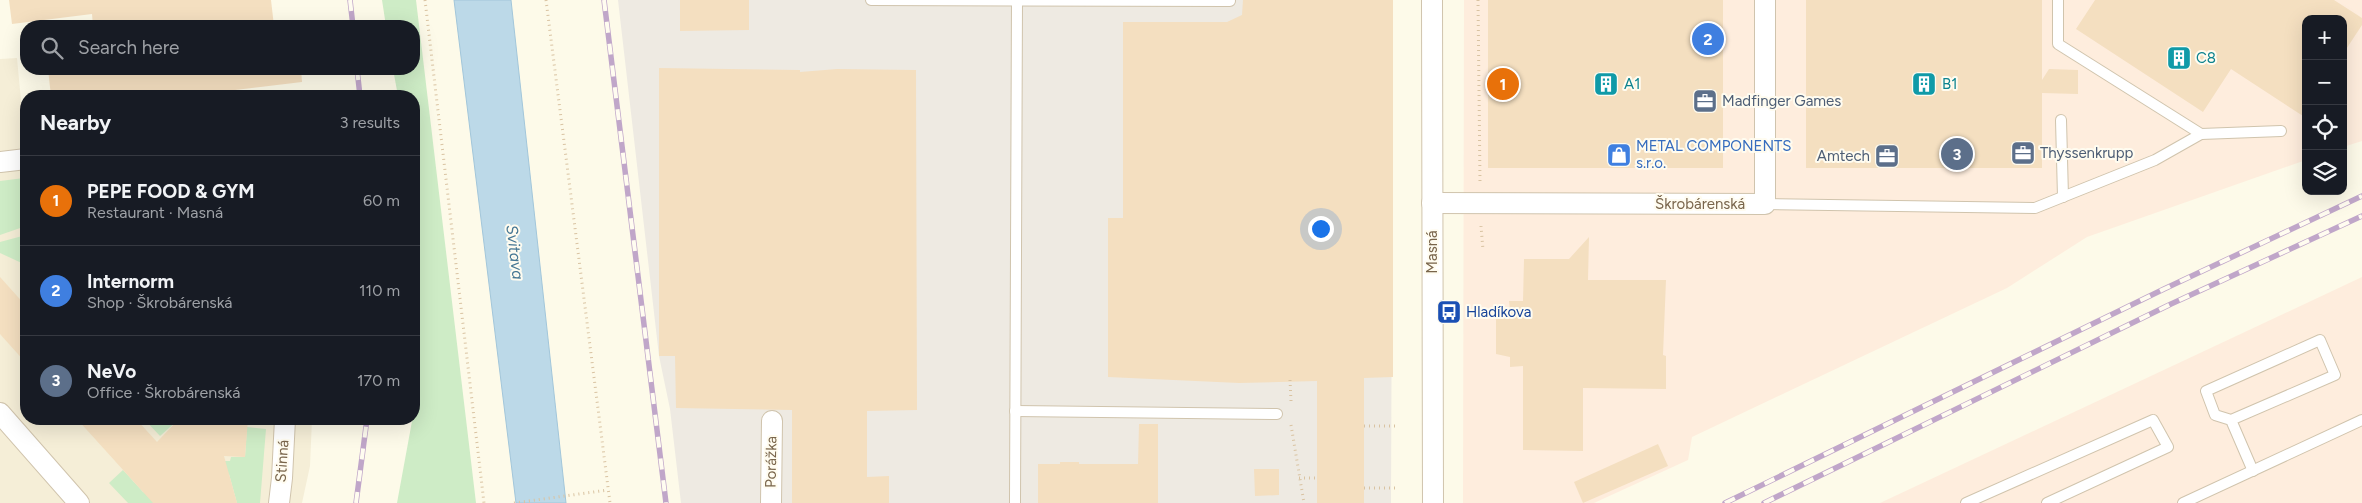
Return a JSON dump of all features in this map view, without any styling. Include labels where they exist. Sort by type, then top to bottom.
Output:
[{"type":"street","name":"Masná","points":[[1432,0],[1433,503]]},
{"type":"street","name":"Škrobárenská","points":[[1432,203],[1765,204],[1765,0]]},
{"type":"street","points":[[0,162],[20,160]]},
{"type":"street","points":[[0,414],[80,503]]},
{"type":"street","name":"Porážka","points":[[770,503],[772,421]]},
{"type":"street","name":"Stinná","points":[[279,503],[285,425]]},
{"type":"lane","points":[[871,0],[1230,1]]},
{"type":"lane","points":[[1015,503],[1017,0]]},
{"type":"lane","points":[[2058,0],[2058,44],[2201,134]]},
{"type":"lane","points":[[2061,120],[2063,197]]},
{"type":"lane","points":[[1765,204],[2035,208],[2156,160],[2201,134],[2281,131]]},
{"type":"lane","points":[[2231,420],[2335,375],[2320,340],[2206,391],[2216,415],[2231,420],[2253,471]]},
{"type":"lane","points":[[1015,410],[1277,414]]},
{"type":"lane","points":[[1966,503],[2153,420],[2168,447],[2047,503]]},
{"type":"lane","points":[[2183,503],[2362,420]]},
{"type":"path","points":[[425,0],[484,503]]},
{"type":"path","points":[[546,0],[610,503]]},
{"type":"path","points":[[1478,0],[1480,171]]},
{"type":"path","points":[[1290,380],[1291,407]]},
{"type":"path","points":[[1291,416],[1304,503]]},
{"type":"path","points":[[1364,426],[1396,426]]},
{"type":"path","points":[[1299,478],[1317,478]]},
{"type":"path","points":[[1364,488],[1396,488]]},
{"type":"path","points":[[514,503],[608,490]]},
{"type":"shaded area","points":[[618,0],[1393,0],[1391,503],[681,503],[670,409],[659,356]]},
{"type":"shaded area","points":[[1464,0],[2362,0],[2362,141],[2347,146],[2347,15],[2302,15],[2302,161],[2087,237],[2007,288],[1692,437],[1688,460],[1594,503],[1463,503]]},
{"type":"shaded area","points":[[17,58],[20,90],[20,425],[312,425],[310,466],[302,503],[0,503],[0,59]]},
{"type":"shaded area","points":[[2362,277],[2362,503],[1880,503]]},
{"type":"green space","points":[[382,0],[416,0],[418,20],[385,20]]},
{"type":"green space","points":[[420,34],[476,503],[397,503],[411,425],[420,425],[420,90],[397,90],[394,75],[420,75]]},
{"type":"green space","points":[[20,178],[20,228],[0,235],[0,181]]},
{"type":"green space","points":[[20,237],[20,262],[0,253],[0,242]]},
{"type":"green space","points":[[150,425],[172,425],[160,436]]},
{"type":"green space","points":[[247,427],[266,429],[260,503],[237,503],[229,474],[224,473],[225,461],[230,461],[231,457],[245,457]]},
{"type":"green space","points":[[123,470],[143,492],[172,503],[128,503],[109,483]]},
{"type":"water","name":"Svitava","points":[[454,0],[511,0],[566,503],[516,503]]},
{"type":"building","points":[[9,0],[271,0],[273,20],[92,20],[92,14],[44,20],[20,20],[20,23],[12,24]]},
{"type":"building","points":[[680,0],[749,0],[749,30],[680,31]]},
{"type":"building","points":[[1243,0],[1393,0],[1393,377],[1364,378],[1364,503],[1317,503],[1317,381],[1239,383],[1108,377],[1108,218],[1123,218],[1123,22],[1227,22],[1242,15]]},
{"type":"building","name":"A1","points":[[1488,0],[1723,0],[1723,168],[1488,168]]},
{"type":"building","name":"B1","points":[[1806,0],[2042,0],[2042,80],[2049,69],[2078,70],[2078,94],[2042,93],[2042,168],[1806,168]]},
{"type":"building","name":"C8","points":[[2095,0],[2334,0],[2362,18],[2362,25],[2347,48],[2347,15],[2302,15],[2302,115],[2231,69],[2203,112],[2076,29]]},
{"type":"building","points":[[659,68],[800,70],[800,72],[837,69],[916,70],[917,410],[867,411],[867,477],[889,476],[889,503],[792,503],[792,410],[676,408],[675,356],[659,356]]},
{"type":"building","points":[[49,75],[301,75],[302,82],[235,90],[50,90]]},
{"type":"building","points":[[1589,237],[1588,280],[1666,280],[1663,355],[1666,356],[1666,389],[1583,388],[1583,451],[1523,450],[1523,366],[1510,367],[1510,357],[1496,354],[1496,312],[1510,310],[1509,301],[1523,301],[1524,259],[1569,259]]},
{"type":"building","points":[[0,277],[20,299],[20,356],[0,334]]},
{"type":"building","points":[[1139,424],[1158,424],[1158,503],[1038,503],[1038,464],[1079,462],[1079,464],[1138,464]]},
{"type":"building","points":[[82,425],[141,425],[157,442],[173,425],[248,425],[245,457],[224,456],[237,503],[153,503]]},
{"type":"building","points":[[1658,444],[1668,466],[1583,503],[1574,482]]},
{"type":"building","points":[[1254,469],[1279,469],[1279,495],[1255,496]]},
{"type":"railway","points":[[350,0],[352,20]]},
{"type":"railway","points":[[604,0],[666,503]]},
{"type":"railway","points":[[358,75],[359,90]]},
{"type":"railway","points":[[1725,503],[2164,289],[2362,196]]},
{"type":"railway","points":[[1764,503],[2171,304],[2362,216]]},
{"type":"railway","points":[[356,503],[366,425]]},
{"type":"place","name":"Internorm","points":[[1708,39]]},
{"type":"place","name":"C8","points":[[2179,58]]},
{"type":"place","name":"PEPE FOOD & GYM","points":[[1503,84]]},
{"type":"place","name":"A1","points":[[1606,84]]},
{"type":"place","name":"B1","points":[[1924,84]]},
{"type":"place","name":"Madfinger Games","points":[[1705,101]]},
{"type":"place","name":"Thyssenkrupp","points":[[2023,153]]},
{"type":"place","name":"NeVo","points":[[1957,154]]},
{"type":"place","name":"METAL COMPONENTS s.r.o.","points":[[1619,155]]},
{"type":"place","name":"Amtech","points":[[1887,156]]},
{"type":"place","name":"Hladíkova","points":[[1449,312]]}]
